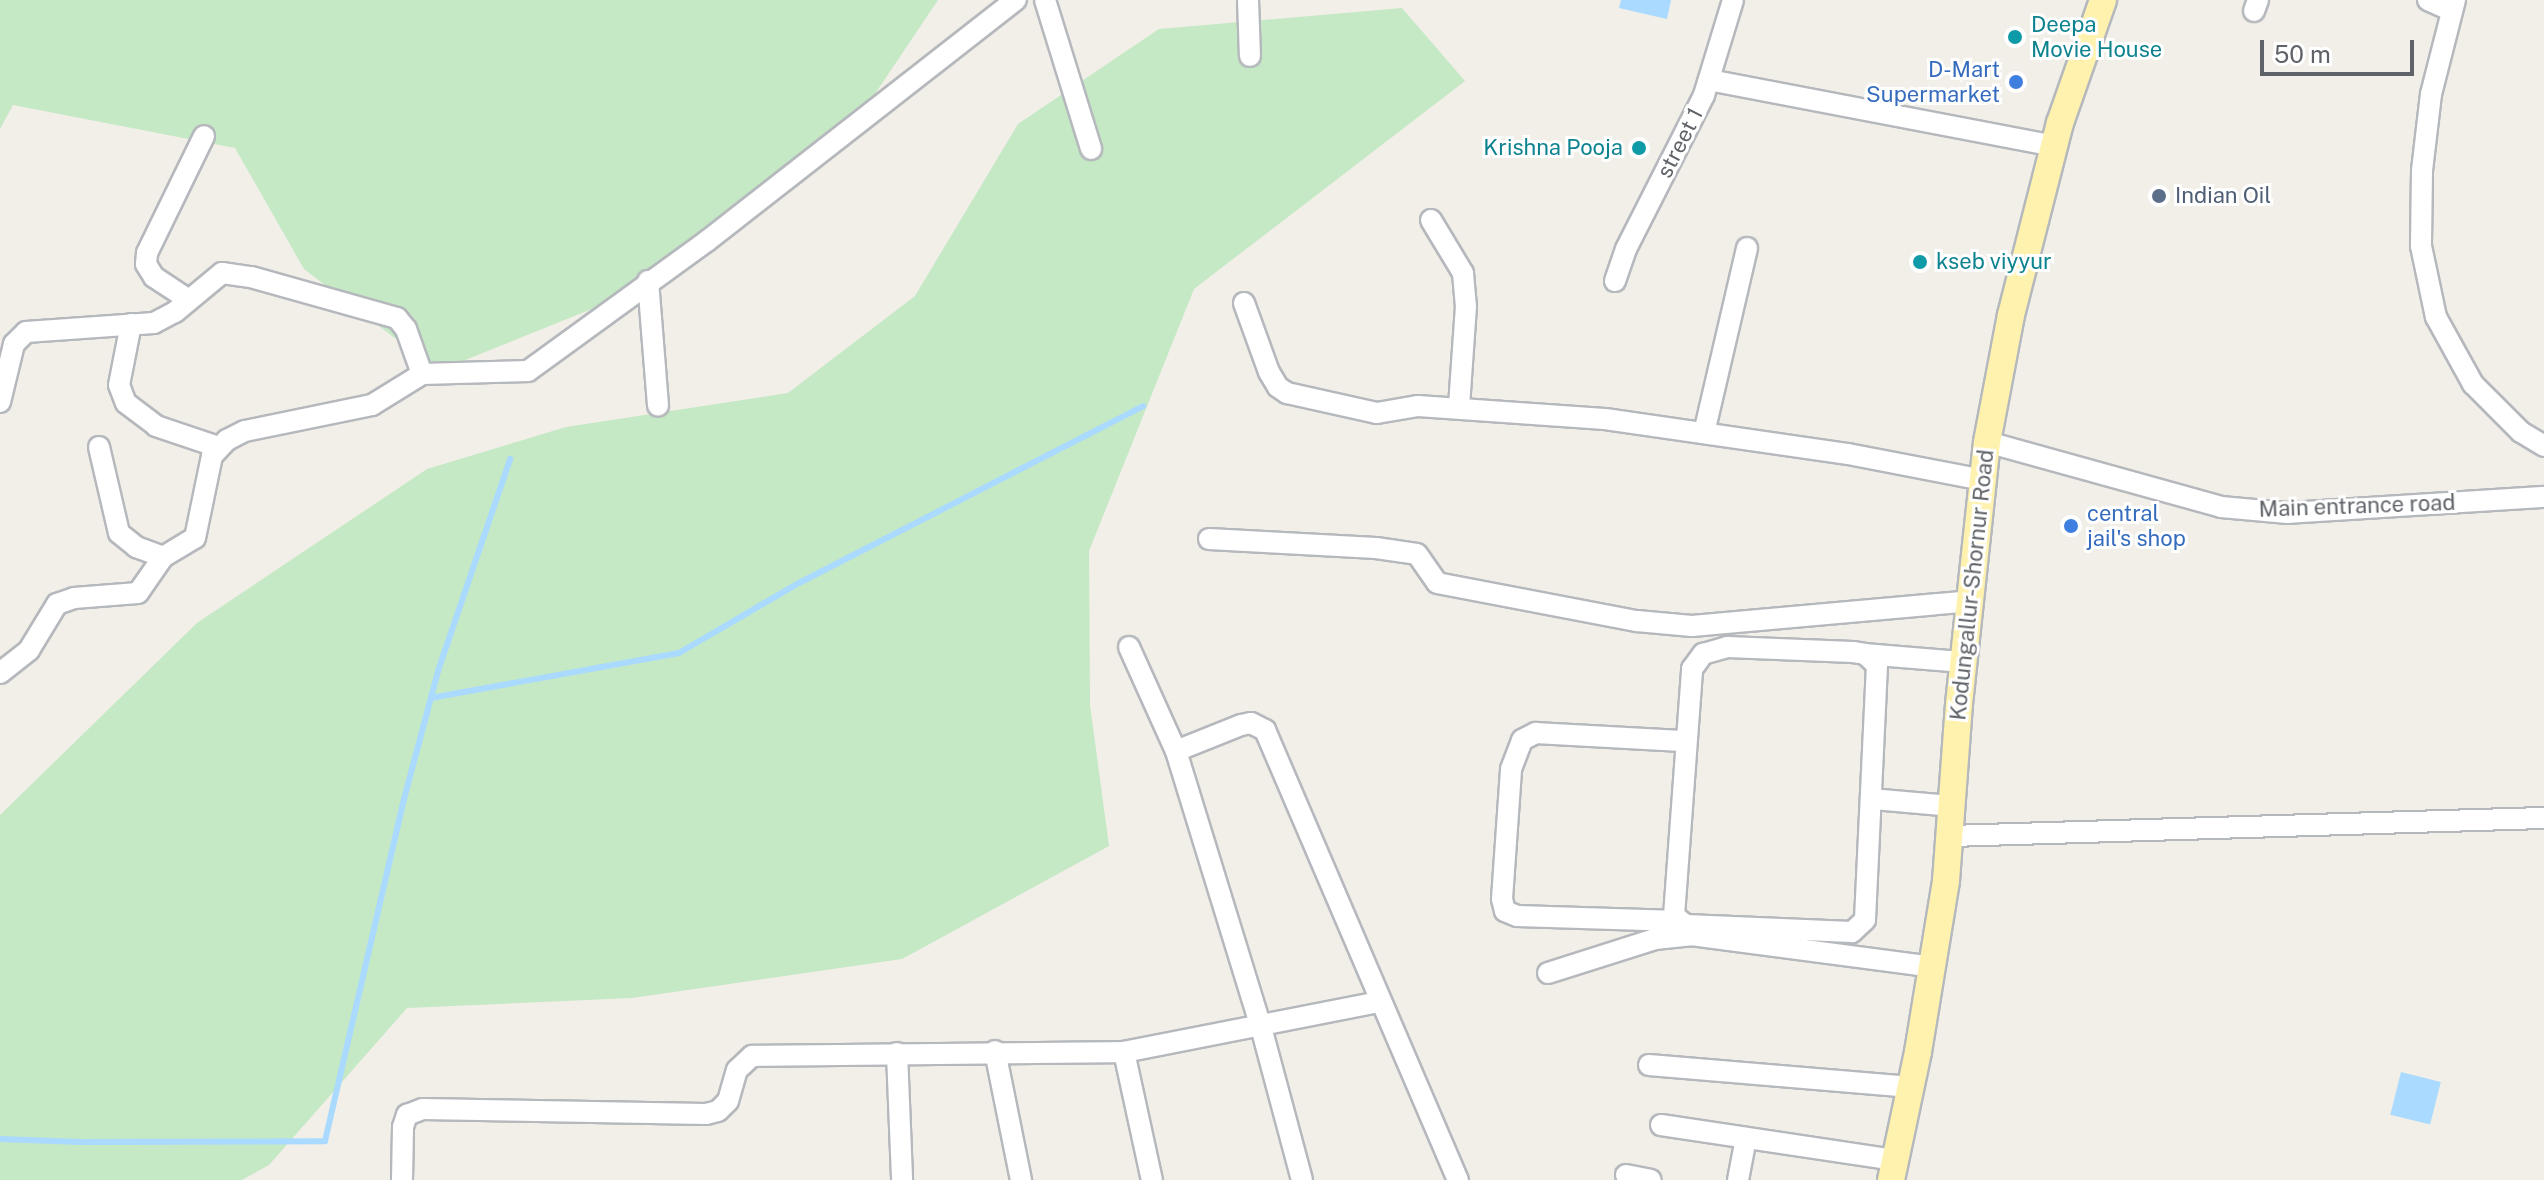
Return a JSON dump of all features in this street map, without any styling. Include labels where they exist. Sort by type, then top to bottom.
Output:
[{"type":"main road","name":"Kodungallur-Shornur Road","points":[[1893,1170],[1933,967],[1950,836],[1963,662],[1987,442],[2011,315],[2055,146],[2099,1]]},
{"type":"street","points":[[0,673],[29,650],[57,604],[74,598],[138,593],[163,557],[188,545],[199,531],[209,467],[218,447],[245,431],[372,405],[422,374],[528,371],[553,356],[648,281],[707,241],[1016,0]]},
{"type":"street","points":[[1045,0],[1091,149]]},
{"type":"street","points":[[1248,0],[1250,56]]},
{"type":"street","name":"street 1","points":[[1615,281],[1626,249],[1709,80],[1733,0]]},
{"type":"street","points":[[2428,0],[2452,5],[2431,94],[2422,171],[2421,246],[2436,317],[2473,384],[2521,432],[2544,446]]},
{"type":"street","points":[[1709,80],[2055,146]]},
{"type":"street","points":[[189,300],[154,277],[146,264],[147,253],[204,136]]},
{"type":"street","points":[[1431,220],[1463,273],[1466,306],[1459,407]]},
{"type":"street","points":[[1704,433],[1747,248]]},
{"type":"street","points":[[0,402],[14,344],[26,332],[164,319],[222,273],[231,272],[397,318],[406,329],[422,374]]},
{"type":"street","points":[[648,281],[658,406]]},
{"type":"street","points":[[1244,303],[1269,372],[1278,387],[1287,393],[1377,413],[1418,406],[1459,407],[1605,419],[1848,454],[1983,480]]},
{"type":"street","points":[[131,324],[119,385],[126,403],[156,426],[218,447]]},
{"type":"street","name":"Main entrance road","points":[[1987,442],[2221,507],[2288,513],[2544,497]]},
{"type":"street","points":[[99,447],[119,533],[136,547],[163,557]]},
{"type":"street","points":[[1209,539],[1417,554],[1437,583],[1651,622],[1692,626],[1970,601]]},
{"type":"street","points":[[1129,647],[1176,751],[1261,1027],[1302,1180]]},
{"type":"street","points":[[1678,921],[1674,908],[1692,669],[1703,654],[1727,647],[1963,662]]},
{"type":"street","points":[[1686,741],[1536,733],[1522,740],[1511,769],[1502,899],[1505,911],[1517,916],[1678,921],[1686,925],[1827,932],[1859,929],[1865,920],[1878,674],[1873,659],[1865,654]]},
{"type":"street","points":[[1176,751],[1241,725],[1251,723],[1265,730],[1379,1002],[1458,1180]]},
{"type":"street","points":[[1872,799],[1952,806]]},
{"type":"street","points":[[1950,836],[2544,818]]},
{"type":"street","points":[[1548,973],[1655,939],[1691,935],[1933,967]]},
{"type":"street","points":[[402,1180],[403,1127],[407,1115],[413,1111],[706,1114],[718,1111],[728,1101],[737,1070],[752,1056],[1124,1052],[1379,1002]]},
{"type":"street","points":[[995,1051],[1021,1180]]},
{"type":"street","points":[[1124,1052],[1152,1180]]},
{"type":"street","points":[[897,1053],[902,1180]]},
{"type":"street","points":[[1649,1065],[1911,1087]]},
{"type":"street","points":[[1661,1125],[1746,1138],[1893,1170]]},
{"type":"street","points":[[1738,1180],[1746,1138]]},
{"type":"street","points":[[1626,1175],[1651,1180]]},
{"type":"green space","points":[[0,0],[938,0],[846,137],[681,273],[438,371],[304,269],[235,148],[13,105],[0,129]]},
{"type":"green space","points":[[1402,8],[1465,81],[1194,289],[1089,551],[1090,705],[1109,846],[902,959],[632,998],[407,1008],[269,1165],[242,1180],[0,1180],[0,815],[197,623],[427,469],[566,427],[788,393],[915,296],[1018,124],[1159,29]]},
{"type":"water","points":[[1621,0],[1671,0],[1667,19],[1619,8]]},
{"type":"water","points":[[2401,1072],[2441,1082],[2430,1125],[2390,1115]]},
{"type":"waterway","points":[[431,698],[679,653],[799,583],[1143,406]]},
{"type":"waterway","points":[[0,1139],[81,1142],[325,1141],[404,799],[438,671],[510,459]]},
{"type":"place","name":"Deepa Movie House","points":[[2015,37]]},
{"type":"place","name":"D-Mart Supermarket","points":[[2016,82]]},
{"type":"place","name":"Krishna Pooja","points":[[1639,148]]},
{"type":"place","name":"Indian Oil","points":[[2159,196]]},
{"type":"place","name":"kseb viyyur","points":[[1920,262]]},
{"type":"place","name":"central jail's shop","points":[[2071,526]]}]
